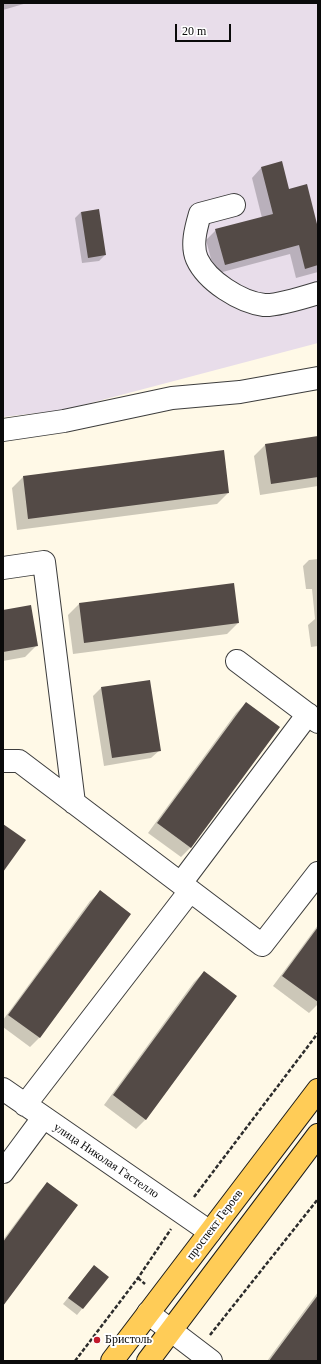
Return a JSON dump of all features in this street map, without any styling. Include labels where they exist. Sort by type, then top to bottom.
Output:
[{"type":"main road","name":"проспект Героев","points":[[112,1361],[318,1090]]},
{"type":"main road","points":[[148,1361],[318,1134]]},
{"type":"street","points":[[234,205],[200,214],[194,233],[197,259],[209,275],[229,293],[264,305],[318,293]]},
{"type":"street","points":[[3,430],[64,421],[172,398],[240,392],[318,378]]},
{"type":"street","points":[[3,568],[44,562],[74,803]]},
{"type":"street","points":[[25,1105],[185,887],[313,718],[237,662]]},
{"type":"street","points":[[3,761],[19,761],[262,945],[318,873]]},
{"type":"street","name":"улица Николая Гастелло","points":[[3,1089],[210,1232]]},
{"type":"street","points":[[3,1172],[43,1118]]},
{"type":"street","points":[[148,1313],[205,1356]]},
{"type":"path","points":[[75,1361],[138,1278],[182,1213],[318,1034]]},
{"type":"path","points":[[205,1356],[318,1199]]},
{"type":"shaded area","points":[[3,3],[318,3],[318,343],[64,410],[3,417]]},
{"type":"building","points":[[282,161],[289,189],[307,184],[318,228],[318,265],[305,269],[299,245],[225,265],[215,229],[273,214],[261,167]]},
{"type":"building","points":[[99,209],[106,255],[88,258],[81,212]]},
{"type":"building","points":[[318,436],[318,477],[271,484],[265,444]]},
{"type":"building","points":[[224,450],[229,493],[28,519],[23,476]]},
{"type":"building","points":[[234,583],[239,623],[84,643],[79,603]]},
{"type":"building","points":[[31,605],[38,646],[3,652],[3,610]]},
{"type":"building","points":[[150,680],[161,751],[112,758],[101,687]]},
{"type":"building","points":[[246,702],[280,727],[191,848],[157,823]]},
{"type":"building","points":[[3,824],[26,840],[3,872]]},
{"type":"building","points":[[100,890],[131,914],[40,1038],[8,1015]]},
{"type":"building","points":[[318,927],[318,1002],[282,976]]},
{"type":"building","points":[[204,971],[237,996],[146,1120],[113,1095]]},
{"type":"building","points":[[47,1182],[78,1205],[3,1306],[3,1242]]},
{"type":"building","points":[[94,1265],[109,1277],[83,1309],[68,1298]]},
{"type":"building","points":[[318,1295],[318,1361],[269,1361]]},
{"type":"place","name":"Бристоль","points":[[97,1340]]}]
